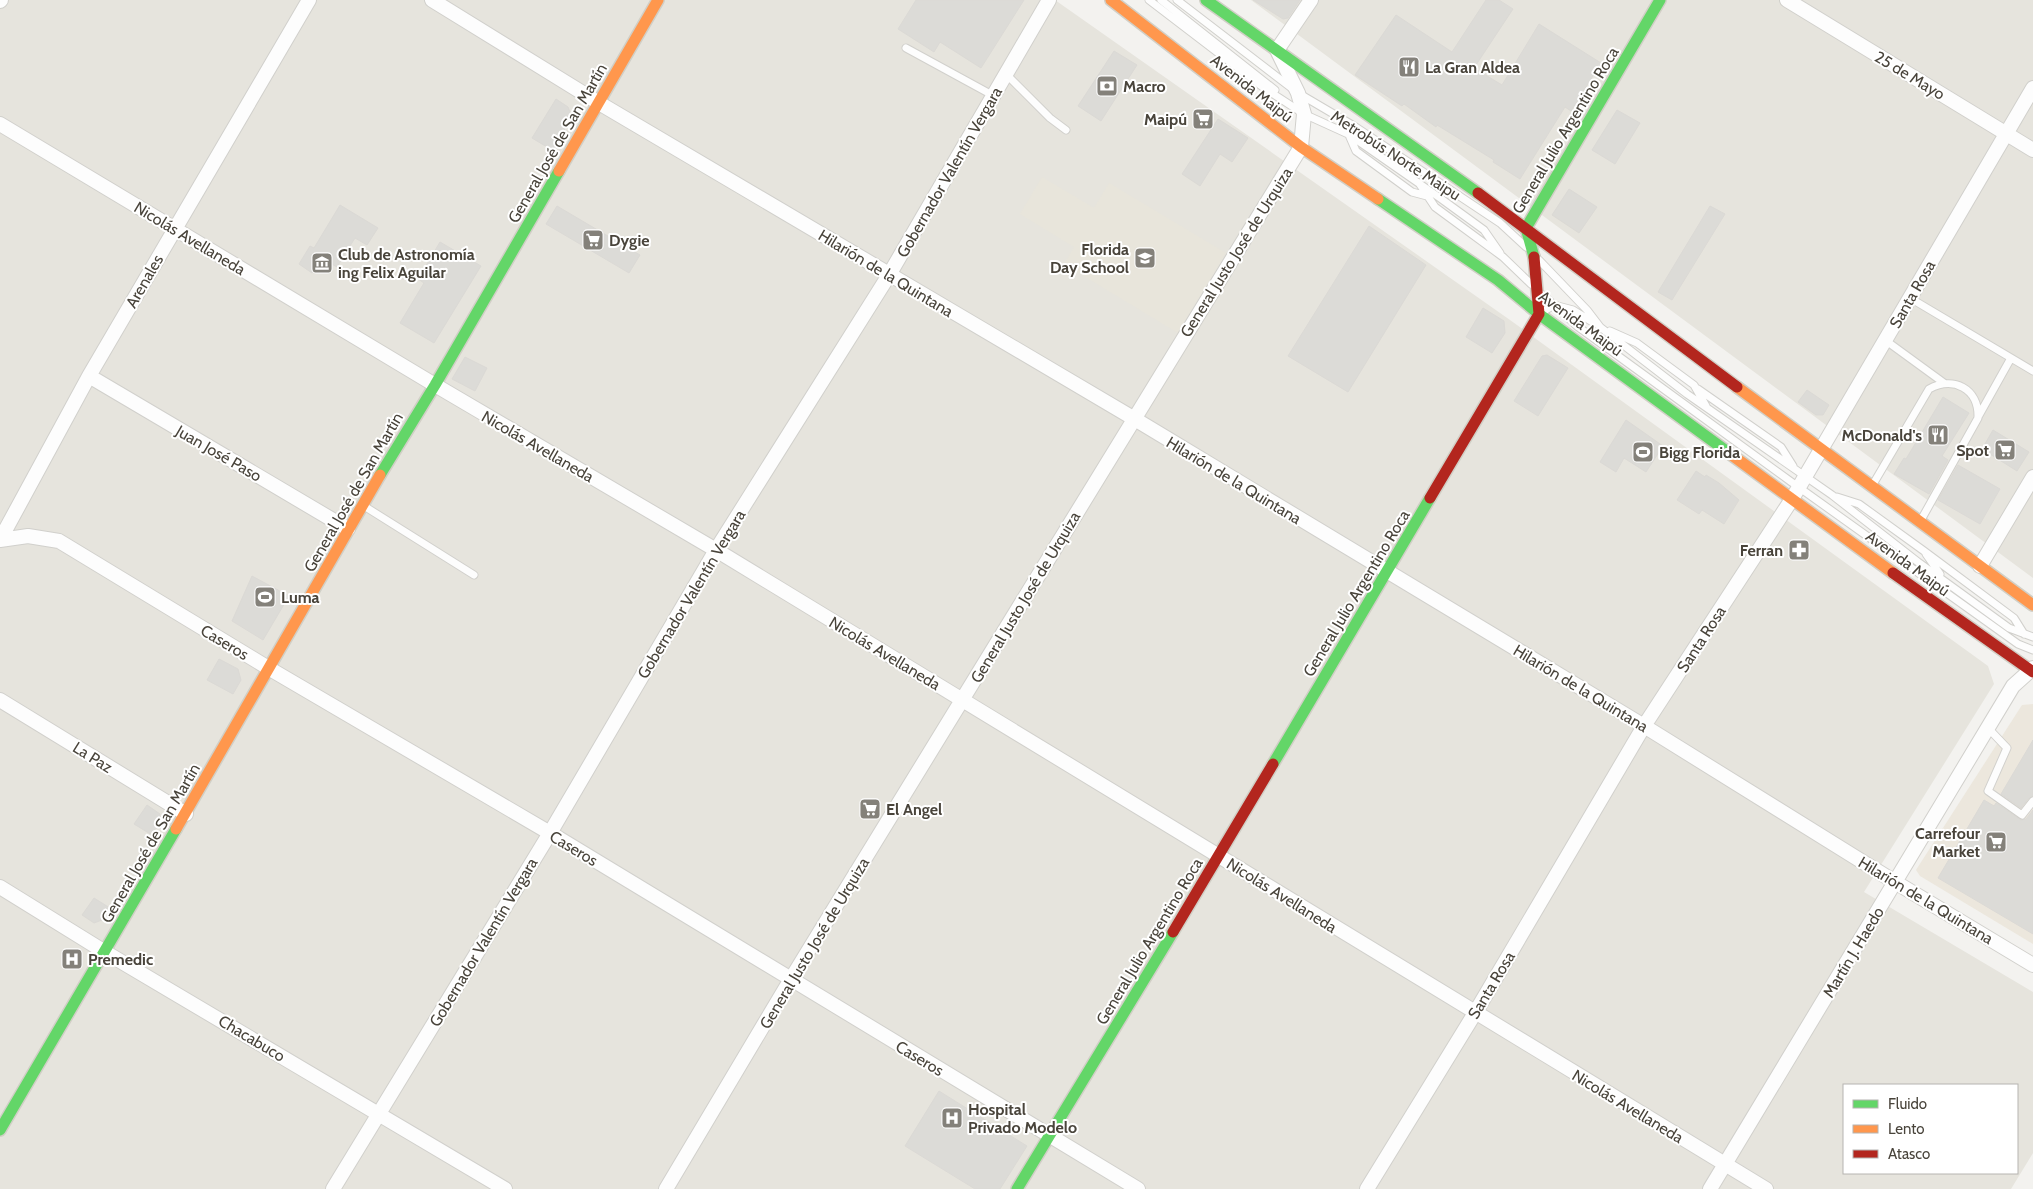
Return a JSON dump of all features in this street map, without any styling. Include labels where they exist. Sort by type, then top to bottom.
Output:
[{"type":"street","name":"Arenales","points":[[0,540],[89,376],[309,0]]},
{"type":"street","name":"Hilarión de la Quintana","points":[[432,0],[599,103],[1133,418],[1644,726],[1895,882],[2033,965]]},
{"type":"street","name":"General José de San Martín","points":[[0,1130],[186,814],[348,529],[435,385],[658,0]]},
{"type":"street","name":"Gobernador Valentín Vergara","points":[[333,1189],[550,833],[716,550],[889,275],[1049,0]]},
{"type":"street","name":"Avenida Maipú","points":[[1111,0],[1302,146],[1498,280],[1539,314],[1798,484],[2032,670]]},
{"type":"street","points":[[1206,0],[1526,228],[1821,450],[2033,606]]},
{"type":"street","points":[[1276,50],[1311,0]]},
{"type":"street","name":"General Julio Argentino Roca","points":[[1017,1189],[1219,856],[1539,314],[1534,255],[1526,228],[1660,0]]},
{"type":"street","name":"25 de Mayo","points":[[1787,0],[2033,150]]},
{"type":"street","name":"General Justo José de Urquiza","points":[[666,1189],[791,979],[963,700],[1133,418],[1302,146],[1304,114],[1298,94],[1276,50]]},
{"type":"street","name":"Santa Rosa","points":[[1367,1189],[1475,1013],[1644,726],[1821,450],[2033,88]]},
{"type":"street","name":"Nicolás Avellaneda","points":[[0,124],[435,385],[716,550],[1766,1189]]},
{"type":"street","name":"Juan José Paso","points":[[89,376],[348,529]]},
{"type":"street","points":[[1980,566],[2033,477]]},
{"type":"street","name":"Caseros","points":[[0,540],[28,536],[59,541],[270,669],[550,833],[1138,1189]]},
{"type":"street","name":"Martín J. Haedo","points":[[1710,1189],[2013,686],[2032,670]]},
{"type":"street","name":"La Paz","points":[[0,700],[186,814]]},
{"type":"street","name":"Chacabuco","points":[[0,887],[105,952],[505,1189]]},
{"type":"lane","name":"Metrobús Norte Maipu","points":[[1149,0],[1176,15],[1304,114],[1348,134],[1440,198],[1484,230],[1503,257]]},
{"type":"lane","name":"Metrobús Norte Maipu","points":[[1161,0],[1187,25],[1195,30]]},
{"type":"lane","name":"Metrobús Norte Maipu","points":[[1177,0],[1298,94],[1354,126],[1500,223],[1587,310],[1600,327],[1709,410],[1798,484],[1859,504],[2014,618],[2025,634]]},
{"type":"lane","points":[[906,48],[994,96]]},
{"type":"lane","points":[[1006,74],[1050,118],[1066,130]]},
{"type":"lane","name":"Metrobús Norte Maipu","points":[[1348,134],[1356,151],[1412,192],[1440,198]]},
{"type":"lane","name":"Metrobús Norte Maipu","points":[[1419,183],[1435,207],[1503,257],[1577,326],[2018,644],[2033,650]]},
{"type":"lane","points":[[1412,192],[1435,207]]},
{"type":"lane","points":[[1910,298],[2033,372]]},
{"type":"lane","points":[[1539,314],[1554,306],[1573,310],[1600,327]]},
{"type":"lane","name":"Metrobús Norte Maipu","points":[[1600,327],[1637,343],[1694,386],[1709,410]]},
{"type":"lane","points":[[1885,340],[1944,383]]},
{"type":"lane","points":[[1920,522],[2011,358]]},
{"type":"lane","points":[[1871,487],[1929,389],[1944,383],[1954,384],[1969,392],[1977,404],[1978,418]]},
{"type":"lane","points":[[1694,386],[1716,402]]},
{"type":"lane","points":[[1687,394],[1699,394],[1716,402]]},
{"type":"lane","name":"Metrobús Norte Maipu","points":[[1716,402],[1781,447],[1798,484]]},
{"type":"lane","name":"Metrobús Norte Maipu","points":[[1832,495],[1918,562],[2009,628],[2033,638]]},
{"type":"lane","points":[[362,505],[474,575]]},
{"type":"lane","name":"Metrobús Norte Maipu","points":[[1924,551],[1931,563],[1947,582]]},
{"type":"lane","name":"Metrobús Norte Maipu","points":[[1918,562],[1931,563],[1952,572]]},
{"type":"lane","points":[[1988,728],[2007,748],[1988,791],[2022,815],[2033,801]]},
{"type":"shaded area","points":[[0,0],[1055,0],[1510,320],[1988,666],[1994,684],[1864,892],[2033,992],[2033,1153],[2011,1189],[0,1189]]},
{"type":"shaded area","points":[[1251,0],[2033,0],[2033,578]]},
{"type":"shaded area","name":"Florida Day School","points":[[1042,177],[1094,208],[1109,183],[1226,253],[1178,333],[1064,264],[1074,247],[1020,214]]},
{"type":"shaded area","name":"Carrefour Market","points":[[2033,704],[2033,944],[1920,876],[1916,870],[2022,705]]},
{"type":"building","points":[[916,0],[1024,0],[981,68],[940,42],[934,52],[898,29]]},
{"type":"building","points":[[1253,0],[1300,0],[1288,18],[1283,19]]},
{"type":"building","points":[[1486,0],[1499,0],[1513,9],[1474,68],[1502,85],[1539,24],[1601,63],[1571,111],[1565,107],[1520,179],[1493,162],[1494,160],[1437,125],[1436,127],[1404,104],[1402,106],[1355,75],[1396,15],[1452,52]]},
{"type":"building","name":"Macro","points":[[1114,51],[1137,65],[1101,121],[1078,106]]},
{"type":"building","points":[[556,99],[568,107],[572,117],[552,150],[532,138]]},
{"type":"building","points":[[1617,110],[1640,123],[1615,164],[1592,150]]},
{"type":"building","points":[[1218,119],[1248,138],[1232,162],[1220,154],[1200,186],[1182,174]]},
{"type":"building","points":[[1569,189],[1597,207],[1579,233],[1552,215]]},
{"type":"building","points":[[340,205],[378,228],[367,245],[355,238],[337,267],[321,258],[312,273],[299,264],[310,246],[314,248]]},
{"type":"building","name":"Dygie","points":[[557,206],[640,255],[629,273],[546,224]]},
{"type":"building","points":[[1710,206],[1725,214],[1672,300],[1658,292]]},
{"type":"building","points":[[1369,226],[1426,265],[1348,392],[1288,356]]},
{"type":"building","points":[[440,242],[481,266],[434,343],[400,323],[424,283],[418,279]]},
{"type":"building","points":[[1483,308],[1504,321],[1505,333],[1492,353],[1466,337]]},
{"type":"building","points":[[1547,355],[1568,368],[1538,416],[1514,401],[1542,356]]},
{"type":"building","points":[[465,357],[487,368],[475,391],[452,379]]},
{"type":"building","points":[[1807,390],[1829,405],[1823,415],[1816,415],[1798,402]]},
{"type":"building","name":"McDonald's","points":[[1943,397],[1969,413],[1942,456],[1948,460],[1929,494],[1894,474],[1904,458],[1906,459]]},
{"type":"building","points":[[1626,420],[1663,446],[1646,472],[1624,458],[1616,472],[1600,462]]},
{"type":"building","name":"Spot","points":[[1993,430],[2029,452],[2017,471],[1982,449]]},
{"type":"building","points":[[1958,465],[2000,489],[1980,524],[1938,500]]},
{"type":"building","points":[[1696,471],[1719,483],[1739,500],[1724,524],[1702,510],[1699,514],[1677,500]]},
{"type":"building","points":[[252,576],[289,596],[263,640],[232,621]]},
{"type":"building","points":[[219,659],[238,669],[241,680],[233,694],[207,680]]},
{"type":"building","points":[[2033,740],[2033,796],[2021,808],[2001,794]]},
{"type":"building","name":"Carrefour Market","points":[[1984,800],[1994,806],[1996,803],[2021,820],[2026,819],[2033,810],[2033,934],[1938,878]]},
{"type":"building","points":[[147,805],[160,814],[160,822],[152,835],[134,824]]},
{"type":"building","points":[[94,898],[110,908],[102,920],[94,923],[82,915]]},
{"type":"building","name":"Hospital Privado Modelo","points":[[939,1091],[1027,1146],[1000,1189],[975,1189],[905,1146]]},
{"type":"traffic: fast","points":[[1206,0],[1478,193]]},
{"type":"traffic: fast","points":[[1534,257],[1526,228],[1660,0]]},
{"type":"traffic: fast","points":[[380,475],[435,385],[559,171]]},
{"type":"traffic: fast","points":[[1378,199],[1498,280],[1539,314],[1729,453]]},
{"type":"traffic: fast","points":[[1273,764],[1430,498]]},
{"type":"traffic: fast","points":[[0,1130],[176,829]]},
{"type":"traffic: fast","points":[[1017,1189],[1173,932]]},
{"type":"traffic: slow","points":[[559,171],[658,0]]},
{"type":"traffic: slow","points":[[1111,0],[1301,147],[1378,199]]},
{"type":"traffic: slow","points":[[1737,387],[2033,605]]},
{"type":"traffic: slow","points":[[1729,453],[1893,573]]},
{"type":"traffic: slow","points":[[176,829],[380,475]]},
{"type":"traffic: jam","points":[[1478,193],[1737,387]]},
{"type":"traffic: jam","points":[[1430,498],[1539,314],[1534,257]]},
{"type":"traffic: jam","points":[[1893,573],[2033,672]]},
{"type":"traffic: jam","points":[[1173,932],[1273,764]]},
{"type":"place","name":"La Gran Aldea","points":[[1409,67]]},
{"type":"place","name":"Macro","points":[[1107,86]]},
{"type":"place","name":"Maipú","points":[[1203,119]]},
{"type":"place","name":"Dygie","points":[[593,240]]},
{"type":"place","name":"Florida Day School","points":[[1145,258]]},
{"type":"place","name":"Club de Astronomía ing Felix Aguilar","points":[[322,263]]},
{"type":"place","name":"McDonald's","points":[[1938,435]]},
{"type":"place","name":"Spot","points":[[2005,450]]},
{"type":"place","name":"Bigg Florida","points":[[1643,452]]},
{"type":"place","name":"Ferran","points":[[1799,550]]},
{"type":"place","name":"Luma","points":[[265,597]]},
{"type":"place","name":"El Angel","points":[[870,809]]},
{"type":"place","name":"Carrefour Market","points":[[1996,842]]},
{"type":"place","name":"Premedic","points":[[72,959]]},
{"type":"place","name":"Hospital Privado Modelo","points":[[952,1118]]}]
